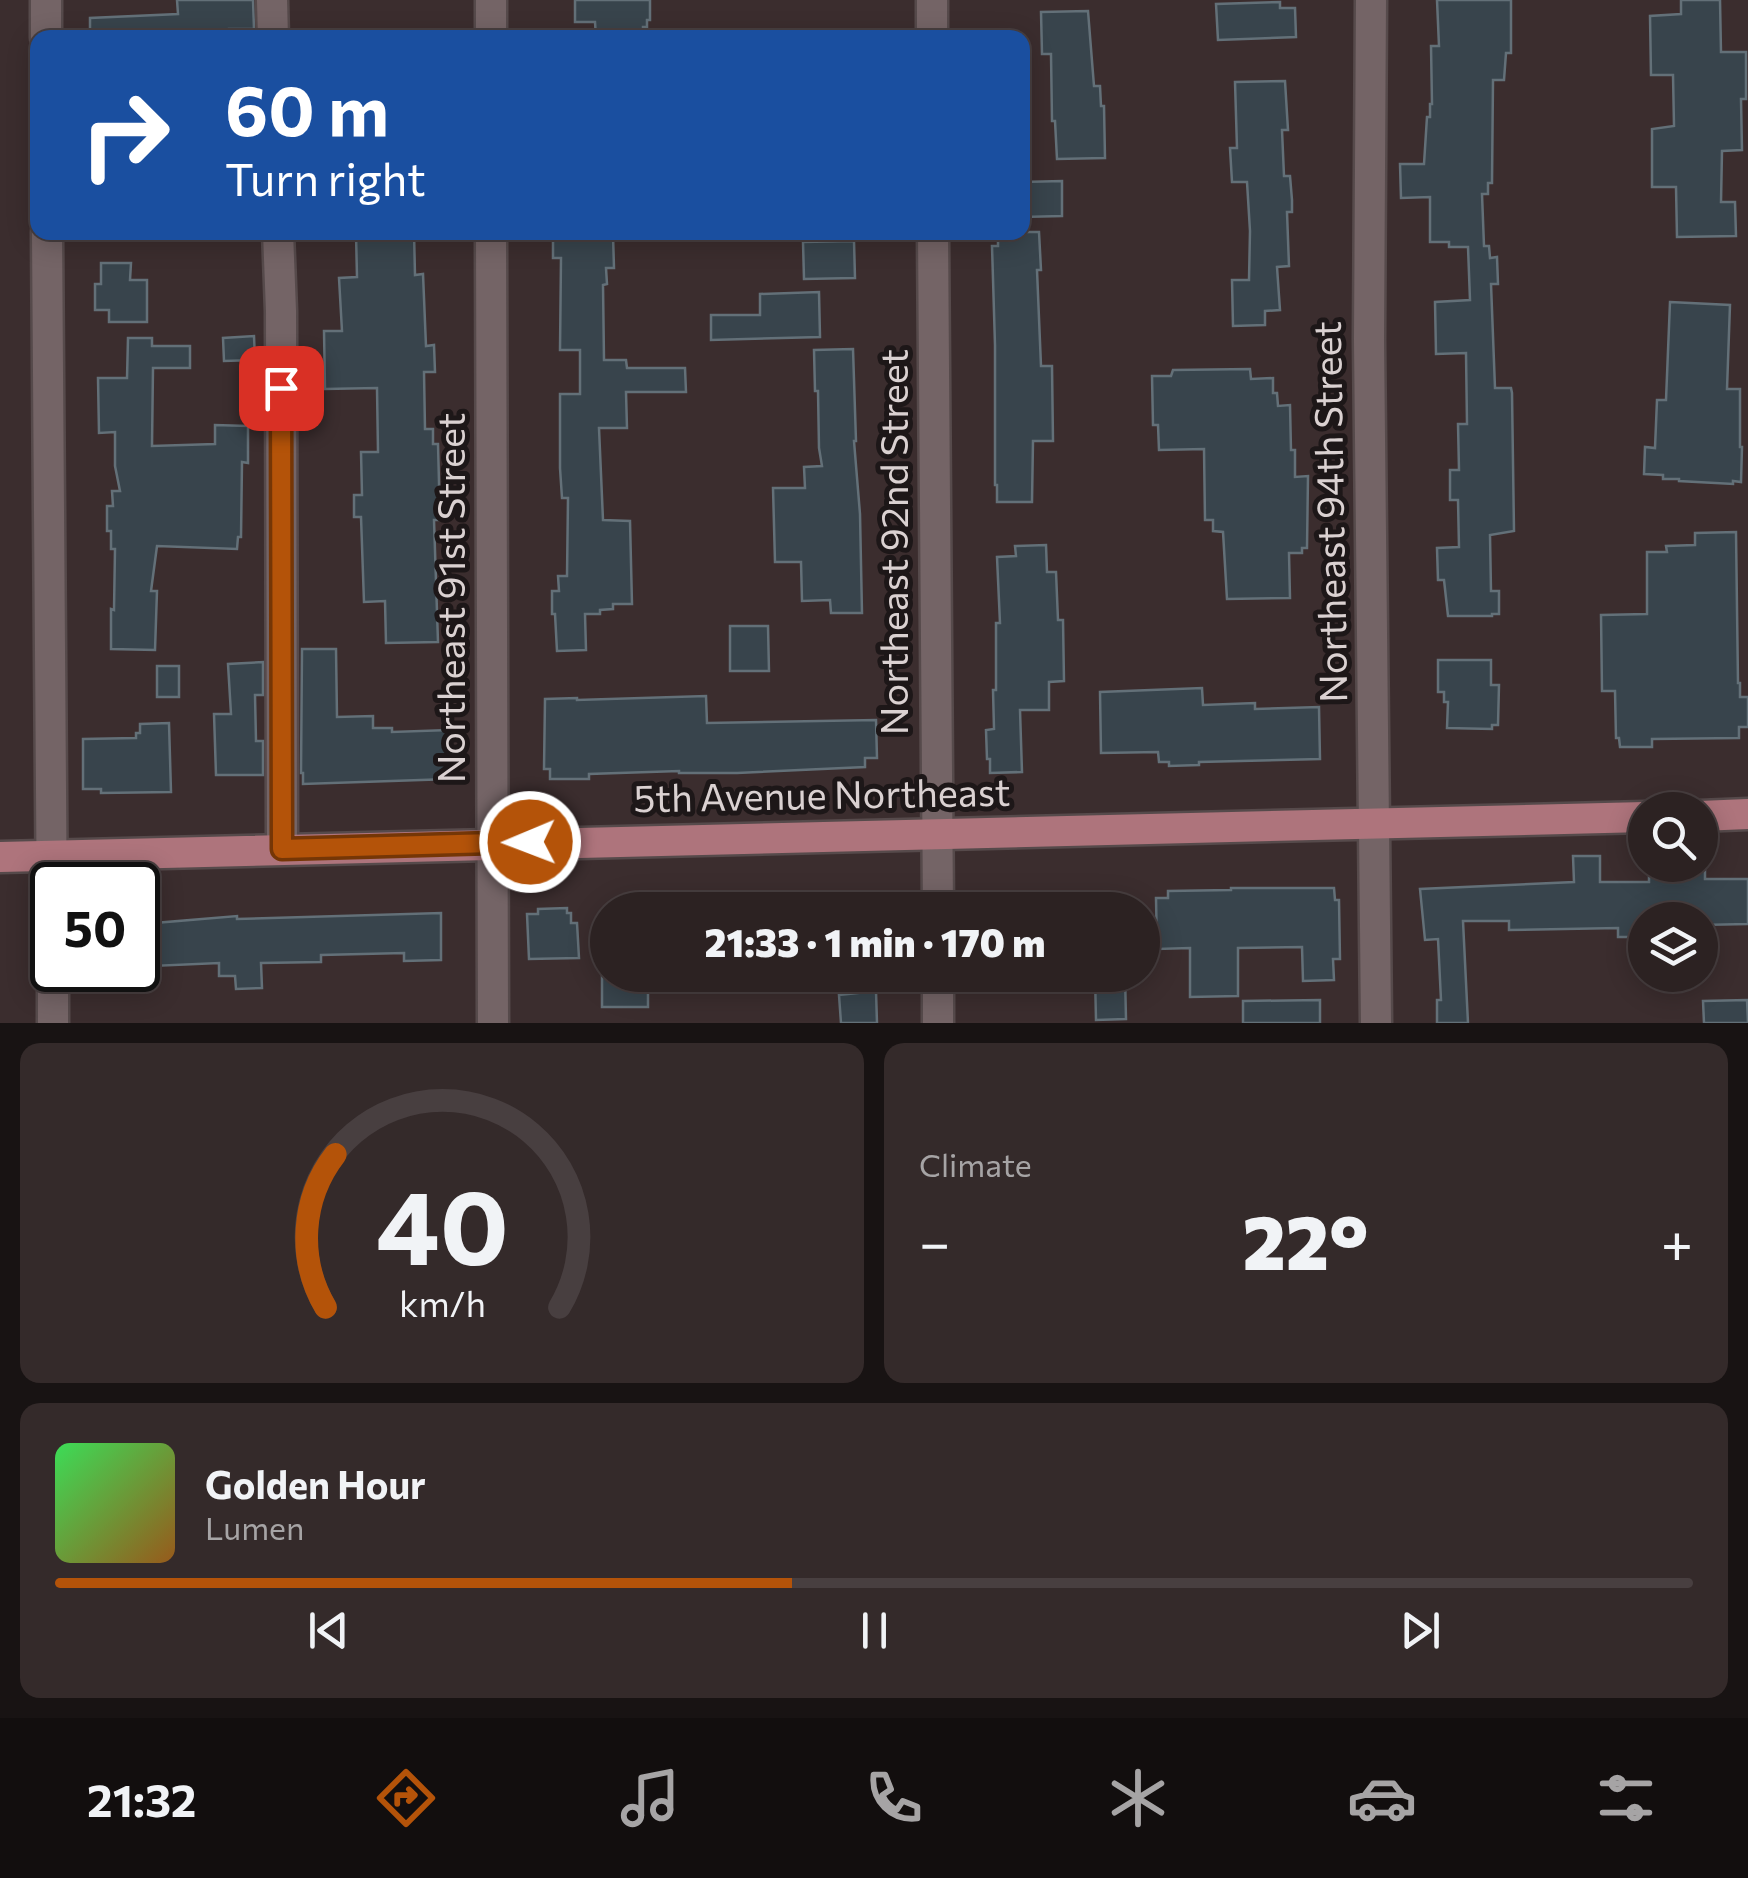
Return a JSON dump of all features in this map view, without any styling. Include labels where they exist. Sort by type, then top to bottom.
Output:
[{"type":"main road","points":[[1718,815],[1748,814]]},
{"type":"main road","name":"5th Avenue Northeast","points":[[0,856],[1628,818]]},
{"type":"street","points":[[46,0],[46,30]]},
{"type":"street","points":[[272,0],[273,30]]},
{"type":"street","points":[[491,0],[491,30]]},
{"type":"street","points":[[932,0],[932,30]]},
{"type":"street","name":"Northeast 94th Street","points":[[1371,0],[1369,340],[1376,1023]]},
{"type":"street","points":[[48,240],[52,862]]},
{"type":"street","points":[[278,240],[282,849]]},
{"type":"street","name":"Northeast 91st Street","points":[[491,240],[493,1023]]},
{"type":"street","name":"Northeast 92nd Street","points":[[933,240],[938,892]]},
{"type":"street","points":[[53,992],[53,1023]]},
{"type":"street","points":[[938,992],[938,1023]]},
{"type":"building","points":[[177,0],[253,0],[254,29],[90,30],[90,18],[178,14]]},
{"type":"building","points":[[575,0],[650,0],[650,20],[643,30],[596,30],[595,22],[575,22]]},
{"type":"building","points":[[1437,0],[1511,0],[1511,53],[1506,53],[1504,80],[1493,80],[1492,183],[1488,183],[1488,194],[1482,194],[1484,246],[1489,246],[1490,258],[1497,257],[1498,284],[1491,284],[1495,388],[1511,388],[1512,393],[1514,531],[1490,535],[1491,591],[1499,591],[1499,614],[1492,616],[1448,616],[1444,580],[1438,580],[1437,548],[1459,547],[1458,500],[1450,500],[1450,470],[1459,470],[1458,424],[1467,424],[1466,353],[1436,354],[1435,302],[1470,300],[1468,247],[1430,242],[1430,197],[1401,198],[1400,164],[1424,164],[1427,117],[1432,104],[1431,46],[1439,46]]},
{"type":"building","points":[[1681,0],[1720,0],[1721,52],[1746,52],[1746,99],[1741,99],[1742,150],[1722,151],[1721,202],[1735,202],[1736,236],[1677,237],[1676,187],[1652,187],[1652,129],[1674,126],[1673,75],[1651,75],[1650,16],[1681,14]]},
{"type":"building","points":[[1280,2],[1280,8],[1295,8],[1296,37],[1218,40],[1216,4]]},
{"type":"building","points":[[1088,11],[1094,86],[1100,86],[1104,106],[1105,158],[1057,159],[1051,54],[1042,54],[1041,12]]},
{"type":"building","points":[[1285,81],[1288,130],[1282,130],[1284,176],[1290,176],[1292,212],[1287,212],[1289,266],[1277,267],[1280,310],[1265,311],[1265,325],[1233,326],[1232,280],[1249,280],[1250,231],[1247,182],[1232,182],[1230,148],[1237,148],[1235,82]]},
{"type":"building","points":[[1062,181],[1062,216],[1030,217],[1030,182]]},
{"type":"building","points":[[1030,232],[1039,232],[1041,366],[1052,366],[1053,441],[1033,441],[1032,502],[997,502],[992,246],[998,246],[998,240],[1030,240]]},
{"type":"building","points":[[356,240],[414,240],[415,275],[423,274],[426,346],[434,345],[435,372],[424,372],[425,429],[433,429],[433,444],[438,444],[440,520],[434,520],[438,642],[386,643],[385,601],[364,602],[361,517],[354,517],[354,495],[362,495],[361,452],[378,452],[377,388],[325,389],[324,331],[342,331],[339,278],[357,277]]},
{"type":"building","points":[[553,240],[613,240],[614,268],[606,268],[607,284],[603,285],[604,360],[626,360],[627,368],[685,368],[686,392],[626,392],[627,428],[599,428],[603,520],[630,521],[632,604],[613,604],[613,609],[600,610],[600,614],[585,614],[586,650],[557,651],[552,614],[552,591],[559,591],[558,576],[567,576],[568,498],[562,498],[560,394],[580,394],[580,350],[560,350],[561,258],[553,258]]},
{"type":"building","points":[[854,241],[855,278],[804,279],[803,242]]},
{"type":"building","points":[[101,263],[131,263],[130,280],[147,280],[147,322],[109,322],[109,310],[95,310],[95,284],[101,284]]},
{"type":"building","points":[[819,292],[820,337],[711,340],[711,315],[760,315],[760,294]]},
{"type":"building","points":[[1670,302],[1730,305],[1727,389],[1740,389],[1741,482],[1679,481],[1644,474],[1645,447],[1655,448],[1657,400],[1666,400]]},
{"type":"building","points":[[254,336],[255,360],[224,361],[223,338]]},
{"type":"building","points":[[128,338],[152,338],[152,346],[190,346],[190,368],[153,368],[152,446],[215,444],[215,425],[248,426],[248,463],[242,462],[241,537],[237,549],[157,546],[151,591],[157,591],[155,650],[111,649],[115,549],[111,549],[111,531],[107,531],[107,506],[113,506],[112,491],[120,491],[115,432],[99,433],[98,378],[127,378]]},
{"type":"building","points":[[853,349],[862,613],[831,613],[830,600],[802,601],[801,562],[775,562],[773,488],[805,488],[804,467],[822,466],[814,350]]},
{"type":"building","points":[[1250,369],[1251,379],[1273,378],[1278,406],[1290,405],[1295,477],[1308,476],[1307,548],[1302,548],[1302,553],[1289,553],[1290,598],[1227,599],[1223,532],[1213,531],[1213,520],[1205,520],[1204,449],[1159,450],[1158,425],[1153,425],[1152,376],[1171,376],[1173,370]]},
{"type":"building","points":[[1736,532],[1738,683],[1740,697],[1748,697],[1748,727],[1739,727],[1739,738],[1652,739],[1652,747],[1620,747],[1616,738],[1615,691],[1602,691],[1601,615],[1647,614],[1647,552],[1667,552],[1666,546],[1695,545],[1695,533]]},
{"type":"building","points":[[1046,545],[1047,572],[1056,572],[1058,620],[1063,620],[1064,681],[1049,682],[1049,710],[1020,710],[1022,772],[990,773],[986,730],[994,729],[996,623],[1000,623],[997,557],[1016,556],[1015,546]]},
{"type":"building","points":[[730,626],[768,626],[769,671],[730,671]]},
{"type":"building","points":[[302,649],[336,649],[337,717],[373,716],[373,728],[392,728],[392,732],[449,730],[450,779],[303,784]]},
{"type":"building","points":[[1438,660],[1491,660],[1491,685],[1499,685],[1498,725],[1492,725],[1492,729],[1447,728],[1448,702],[1444,702],[1444,692],[1438,692]]},
{"type":"building","points":[[263,662],[263,695],[255,695],[256,741],[263,741],[263,775],[216,775],[214,714],[231,714],[228,664]]},
{"type":"building","points":[[157,666],[179,666],[179,697],[157,697]]},
{"type":"building","points":[[1202,688],[1203,705],[1255,703],[1255,709],[1319,707],[1320,759],[1169,766],[1169,762],[1159,762],[1158,752],[1101,753],[1100,692]]},
{"type":"building","points":[[706,696],[707,723],[876,720],[877,758],[865,758],[865,767],[589,774],[589,779],[550,779],[550,769],[544,769],[545,699]]},
{"type":"building","points":[[169,723],[171,792],[101,793],[101,789],[83,789],[83,739],[136,738],[140,724]]},
{"type":"building","points":[[1573,856],[1600,856],[1600,882],[1748,879],[1748,924],[1718,925],[1718,902],[1628,902],[1628,937],[1618,937],[1618,928],[1509,930],[1509,921],[1463,921],[1468,1023],[1437,1023],[1437,1000],[1441,1000],[1438,939],[1425,940],[1420,889],[1574,882]]},
{"type":"building","points":[[1334,888],[1335,900],[1339,900],[1340,959],[1333,959],[1334,980],[1303,981],[1302,947],[1238,948],[1238,996],[1190,997],[1190,948],[1160,949],[1160,898],[1168,898],[1168,891]]},
{"type":"building","points":[[567,908],[571,923],[577,923],[579,958],[529,959],[527,914],[538,914],[538,909]]},
{"type":"building","points":[[441,913],[441,960],[404,961],[404,953],[321,955],[321,962],[261,963],[262,988],[236,989],[235,976],[219,976],[219,963],[160,966],[160,923]]},
{"type":"building","points":[[602,992],[648,992],[648,1007],[602,1007]]},
{"type":"building","points":[[876,992],[877,1023],[841,1023],[839,995]]},
{"type":"building","points":[[1095,992],[1125,992],[1126,1019],[1096,1020]]},
{"type":"building","points":[[1320,1000],[1320,1023],[1243,1023],[1243,1001]]},
{"type":"building","points":[[1747,1000],[1748,1023],[1704,1023],[1703,1001]]},
{"type":"route","points":[[281,388],[282,849],[530,842]]}]
